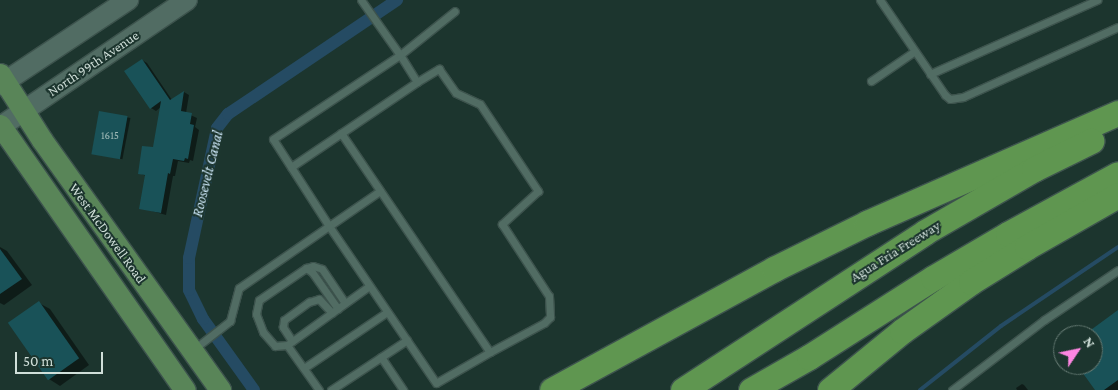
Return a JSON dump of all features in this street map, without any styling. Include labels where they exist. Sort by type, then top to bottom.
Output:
[{"type":"highway","points":[[552,390],[774,269],[874,219],[1118,113]]},
{"type":"highway","name":"Agua Fria Freeway","points":[[683,390],[925,232],[1034,169],[1118,129]]},
{"type":"highway","points":[[752,390],[809,357],[978,251],[1118,174]]},
{"type":"highway","points":[[830,390],[902,331],[971,282],[1041,238],[1118,194]]},
{"type":"highway","points":[[768,390],[809,357]]},
{"type":"main road","points":[[2,80],[128,0]]},
{"type":"main road","name":"North 99th Avenue","points":[[0,126],[187,0]]},
{"type":"main road","name":"West McDowell Road","points":[[2,80],[220,390]]},
{"type":"main road","name":"West McDowell Road","points":[[0,126],[185,390]]},
{"type":"lane","points":[[361,0],[417,82]]},
{"type":"lane","points":[[880,0],[945,95],[957,99],[1118,27]]},
{"type":"lane","points":[[930,74],[1097,0]]},
{"type":"lane","points":[[291,167],[439,69],[456,93],[480,104],[538,191],[502,224],[549,296],[550,317],[544,323],[436,383],[369,286],[329,226],[291,167],[273,139],[400,55],[456,11]]},
{"type":"lane","points":[[871,81],[915,51]]},
{"type":"lane","points":[[341,133],[490,352]]},
{"type":"lane","points":[[192,350],[230,321],[239,288],[380,191]]},
{"type":"lane","points":[[345,303],[322,269],[313,266],[306,268],[259,300],[256,314],[263,332],[274,346],[290,343],[369,286]]},
{"type":"lane","points":[[306,268],[312,272],[335,311]]},
{"type":"lane","points":[[952,390],[1044,320],[1118,270]]},
{"type":"lane","points":[[319,390],[290,343],[283,327],[284,320],[309,302],[319,299],[335,311]]},
{"type":"lane","points":[[304,368],[387,312]]},
{"type":"lane","points":[[331,390],[407,340]]},
{"type":"lane","points":[[381,357],[402,390]]},
{"type":"building","points":[[142,59],[170,100],[184,91],[181,111],[192,113],[190,124],[194,125],[188,159],[185,158],[184,161],[173,159],[170,174],[168,173],[161,213],[139,209],[145,175],[138,174],[142,146],[153,147],[161,101],[150,109],[124,71]]},
{"type":"building","points":[[99,111],[128,116],[120,159],[91,154]]},
{"type":"building","points":[[0,249],[22,279],[0,294]]},
{"type":"building","points":[[39,301],[79,358],[48,380],[8,323]]},
{"type":"building","points":[[1118,310],[1118,380],[1104,390],[1095,390],[1084,375],[1103,375],[1103,325],[1098,325]]},
{"type":"waterway","name":"Roosevelt Canal","points":[[254,390],[203,319],[189,290],[189,258],[217,128],[228,114],[397,0]]},
{"type":"waterway","points":[[920,390],[1001,326],[1118,247]]}]
